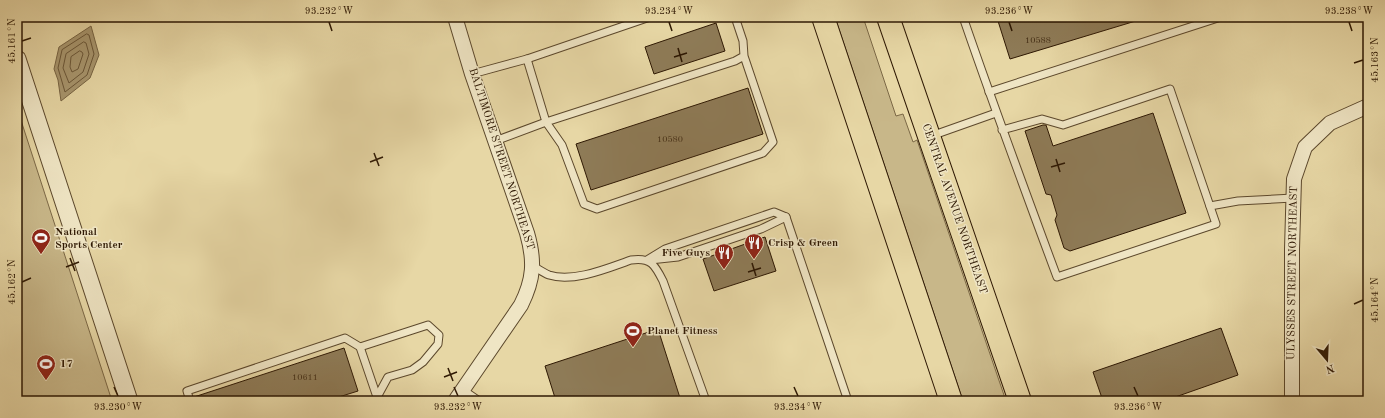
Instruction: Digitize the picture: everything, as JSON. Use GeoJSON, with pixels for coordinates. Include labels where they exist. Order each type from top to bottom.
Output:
{"type":"FeatureCollection","features":[{"type":"Feature","properties":{"kind":"highway"},"geometry":{"type":"LineString","coordinates":[[823,17],[951,401]]}},
{"type":"Feature","properties":{"kind":"highway","name":"CENTRAL AVENUE NORTHEAST"},"geometry":{"type":"LineString","coordinates":[[888,17],[1020,401]]}},
{"type":"Feature","properties":{"kind":"street","name":"BALTIMORE STREET NORTHEAST"},"geometry":{"type":"LineString","coordinates":[[455,17],[472,74],[527,233],[532,250],[533,266],[532,280],[521,305],[459,396]]}},
{"type":"Feature","properties":{"kind":"street"},"geometry":{"type":"LineString","coordinates":[[17,58],[129,401]]}},
{"type":"Feature","properties":{"kind":"street","name":"ULYSSES STREET NORTHEAST"},"geometry":{"type":"LineString","coordinates":[[1290,399],[1294,179],[1305,147],[1330,123],[1368,106]]}},
{"type":"Feature","properties":{"kind":"lane"},"geometry":{"type":"LineString","coordinates":[[472,74],[527,59],[650,17]]}},
{"type":"Feature","properties":{"kind":"lane"},"geometry":{"type":"LineString","coordinates":[[527,59],[546,122],[562,145],[584,204],[597,209],[763,153],[773,142],[744,56],[743,41],[735,17]]}},
{"type":"Feature","properties":{"kind":"lane"},"geometry":{"type":"LineString","coordinates":[[963,17],[1002,130],[1057,277],[1216,224],[1170,89],[1064,125],[1042,119],[1002,130]]}},
{"type":"Feature","properties":{"kind":"lane"},"geometry":{"type":"LineString","coordinates":[[989,92],[1221,17]]}},
{"type":"Feature","properties":{"kind":"lane"},"geometry":{"type":"LineString","coordinates":[[495,141],[546,122],[735,61],[744,56]]}},
{"type":"Feature","properties":{"kind":"lane"},"geometry":{"type":"LineString","coordinates":[[929,137],[996,113]]}},
{"type":"Feature","properties":{"kind":"lane"},"geometry":{"type":"LineString","coordinates":[[1210,206],[1238,201],[1293,198]]}},
{"type":"Feature","properties":{"kind":"lane"},"geometry":{"type":"LineString","coordinates":[[648,260],[665,249],[774,212],[786,218],[848,401]]}},
{"type":"Feature","properties":{"kind":"lane"},"geometry":{"type":"LineString","coordinates":[[533,266],[549,275],[573,277],[631,260],[678,257],[761,229],[786,218]]}},
{"type":"Feature","properties":{"kind":"lane"},"geometry":{"type":"LineString","coordinates":[[648,260],[656,268],[663,281],[706,401]]}},
{"type":"Feature","properties":{"kind":"lane"},"geometry":{"type":"LineString","coordinates":[[360,347],[428,325],[439,335],[438,344],[423,362],[412,370],[388,377],[376,399]]}},
{"type":"Feature","properties":{"kind":"lane"},"geometry":{"type":"LineString","coordinates":[[190,401],[187,390],[344,338],[360,347],[376,399]]}},
{"type":"Feature","properties":{"kind":"lane"},"geometry":{"type":"LineString","coordinates":[[459,396],[479,401]]}},
{"type":"Feature","properties":{"kind":"shaded area"},"geometry":{"type":"Polygon","coordinates":[[[835,17],[863,17],[896,116],[903,114],[913,142],[917,140],[1006,401],[963,401],[835,17]]]}},
{"type":"Feature","properties":{"kind":"shaded area","name":"National Sports Center"},"geometry":{"type":"Polygon","coordinates":[[[17,108],[112,401],[17,401],[17,108]]]}},
{"type":"Feature","properties":{"kind":"water"},"geometry":{"type":"Polygon","coordinates":[[[91,26],[99,55],[90,78],[61,101],[58,80],[54,69],[59,47],[91,26]]]}},
{"type":"Feature","properties":{"kind":"building"},"geometry":{"type":"Polygon","coordinates":[[[1010,17],[1139,17],[1139,20],[1010,59],[998,21],[1010,17]]]}},
{"type":"Feature","properties":{"kind":"building"},"geometry":{"type":"Polygon","coordinates":[[[716,23],[725,51],[654,74],[645,47],[716,23]]]}},
{"type":"Feature","properties":{"kind":"building"},"geometry":{"type":"Polygon","coordinates":[[[748,88],[763,134],[591,190],[576,144],[748,88]]]}},
{"type":"Feature","properties":{"kind":"building"},"geometry":{"type":"Polygon","coordinates":[[[1153,113],[1186,213],[1070,251],[1064,248],[1055,220],[1057,215],[1051,195],[1046,194],[1025,131],[1046,125],[1053,146],[1153,113]]]}},
{"type":"Feature","properties":{"kind":"building"},"geometry":{"type":"Polygon","coordinates":[[[765,237],[776,271],[714,291],[703,259],[765,237]]]}},
{"type":"Feature","properties":{"kind":"building"},"geometry":{"type":"Polygon","coordinates":[[[1221,328],[1238,375],[1164,401],[1103,401],[1093,372],[1221,328]]]}},
{"type":"Feature","properties":{"kind":"building","name":"Planet Fitness"},"geometry":{"type":"Polygon","coordinates":[[[658,329],[681,401],[556,401],[545,366],[658,329]]]}},
{"type":"Feature","properties":{"kind":"building"},"geometry":{"type":"Polygon","coordinates":[[[344,348],[358,391],[326,401],[195,401],[194,397],[344,348]]]}},
{"type":"Feature","properties":{"kind":"place","name":"National Sports Center"},"geometry":{"type":"Point","coordinates":[41,255]}},
{"type":"Feature","properties":{"kind":"place","name":"Crisp & Green"},"geometry":{"type":"Point","coordinates":[754,260]}},
{"type":"Feature","properties":{"kind":"place","name":"Five Guys"},"geometry":{"type":"Point","coordinates":[724,270]}},
{"type":"Feature","properties":{"kind":"place","name":"Planet Fitness"},"geometry":{"type":"Point","coordinates":[633,348]}},
{"type":"Feature","properties":{"kind":"place","name":"17"},"geometry":{"type":"Point","coordinates":[46,381]}}]}
